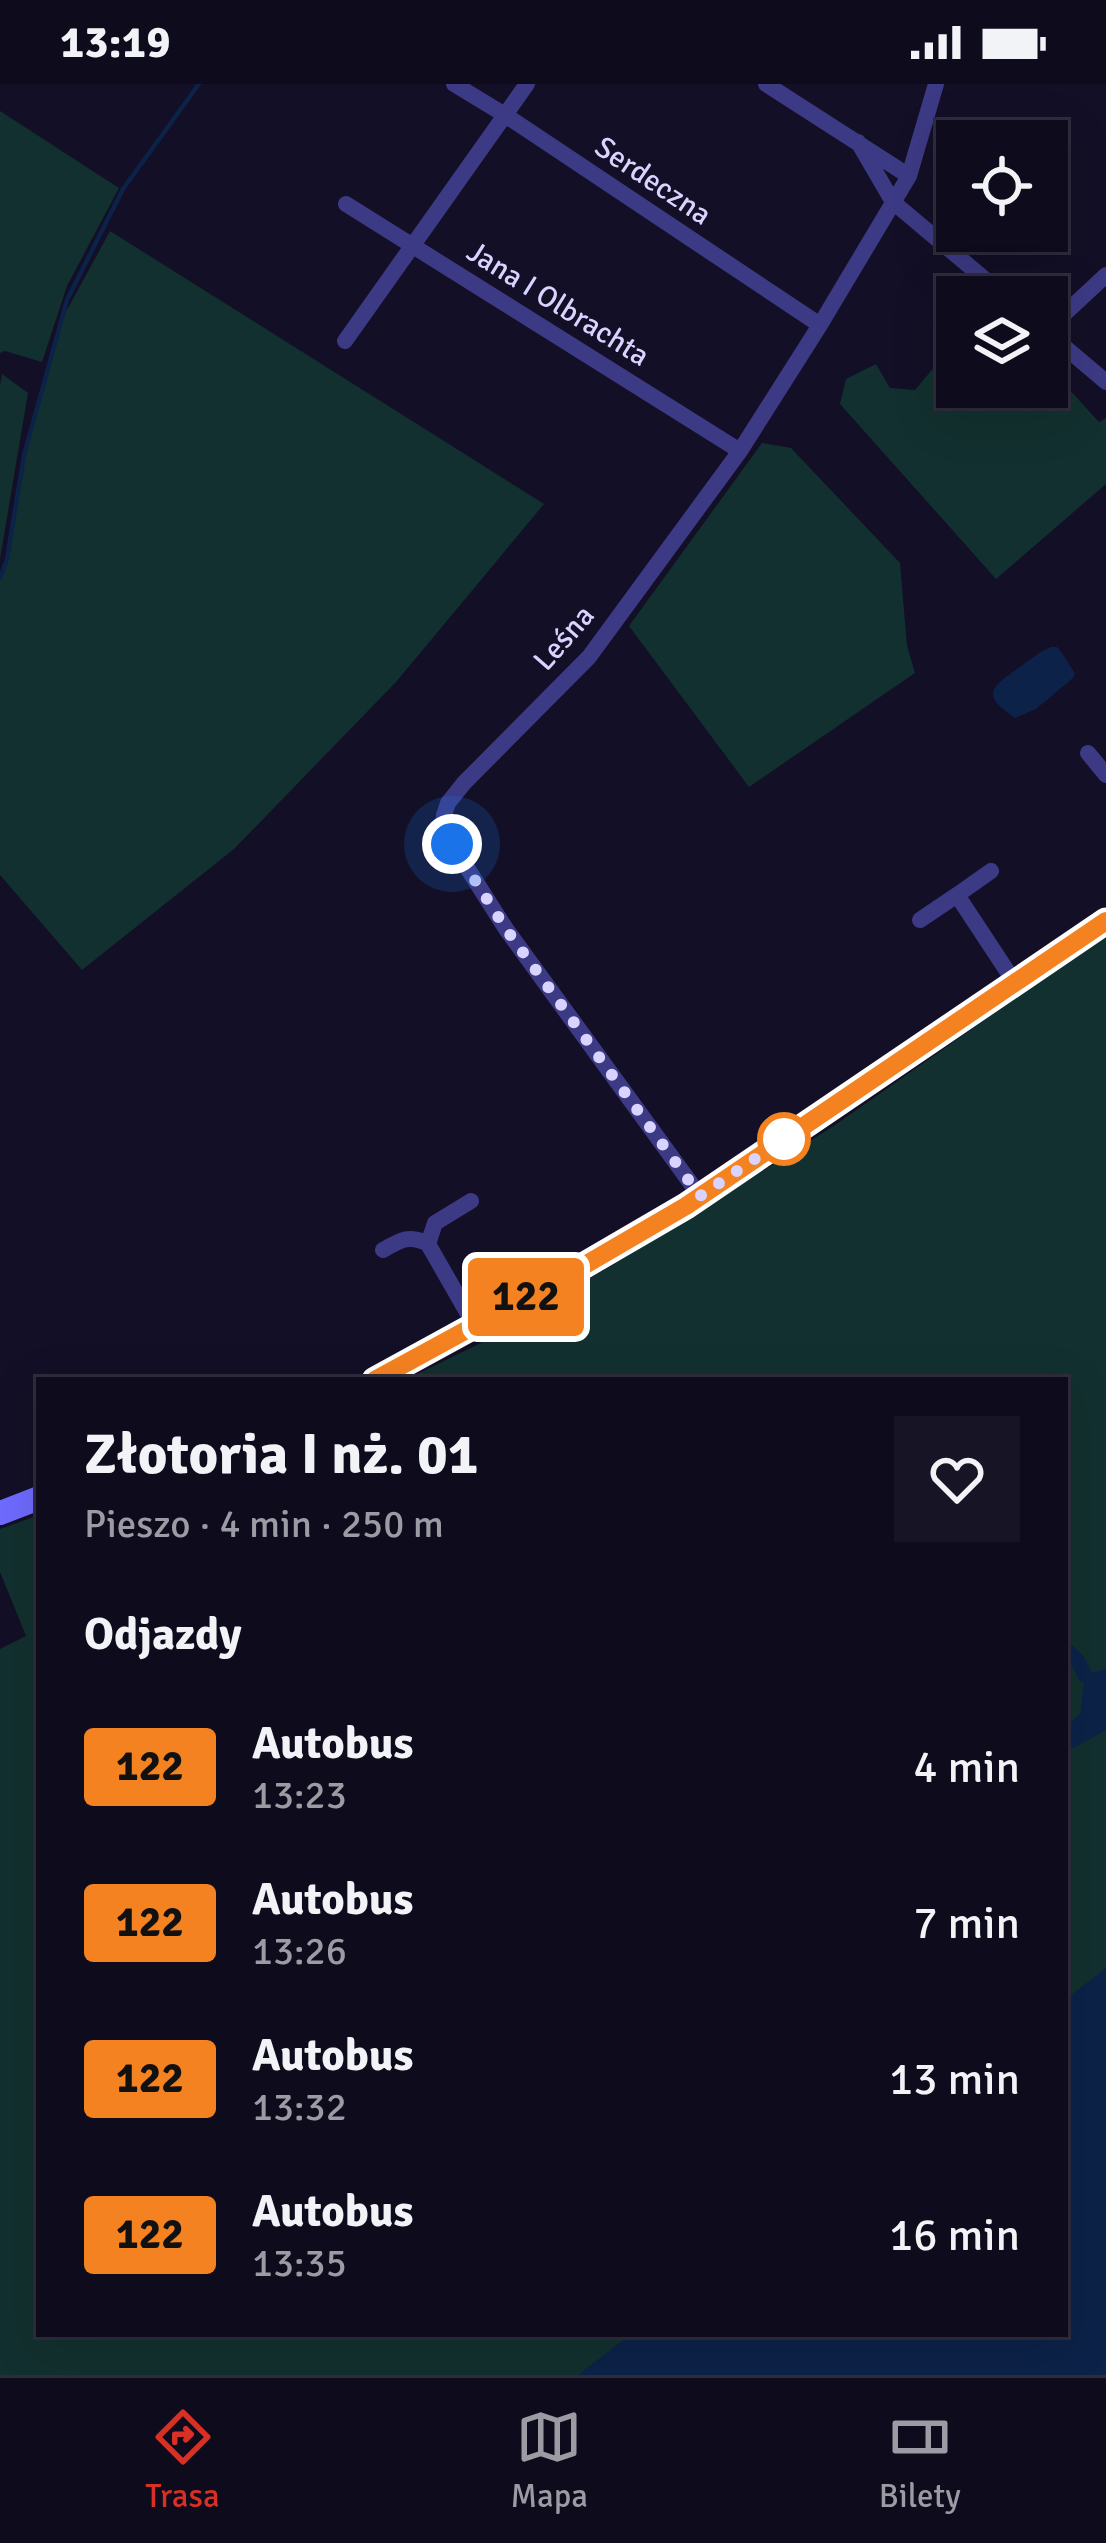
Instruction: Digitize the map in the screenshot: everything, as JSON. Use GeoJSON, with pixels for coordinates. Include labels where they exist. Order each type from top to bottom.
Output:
{"type":"FeatureCollection","features":[{"type":"Feature","properties":{"kind":"main road"},"geometry":{"type":"LineString","coordinates":[[380,1377],[700,1196],[1106,921]]}},
{"type":"Feature","properties":{"kind":"main road"},"geometry":{"type":"LineString","coordinates":[[0,1513],[36,1499]]}},
{"type":"Feature","properties":{"kind":"street","name":"Serdeczna"},"geometry":{"type":"LineString","coordinates":[[454,84],[820,325]]}},
{"type":"Feature","properties":{"kind":"street"},"geometry":{"type":"LineString","coordinates":[[345,341],[527,84]]}},
{"type":"Feature","properties":{"kind":"street"},"geometry":{"type":"LineString","coordinates":[[766,84],[908,176]]}},
{"type":"Feature","properties":{"kind":"street","name":"Leśna"},"geometry":{"type":"LineString","coordinates":[[700,1196],[506,929],[452,844],[444,829],[444,815],[464,783],[589,657],[740,451],[908,176],[936,84]]}},
{"type":"Feature","properties":{"kind":"street"},"geometry":{"type":"LineString","coordinates":[[858,142],[893,202],[981,276]]}},
{"type":"Feature","properties":{"kind":"street","name":"Jana I Olbrachta"},"geometry":{"type":"LineString","coordinates":[[346,204],[740,451]]}},
{"type":"Feature","properties":{"kind":"street"},"geometry":{"type":"LineString","coordinates":[[1068,311],[1106,275]]}},
{"type":"Feature","properties":{"kind":"street"},"geometry":{"type":"LineString","coordinates":[[1068,349],[1106,382]]}},
{"type":"Feature","properties":{"kind":"street"},"geometry":{"type":"LineString","coordinates":[[1088,753],[1106,775]]}},
{"type":"Feature","properties":{"kind":"street"},"geometry":{"type":"LineString","coordinates":[[920,920],[991,871]]}},
{"type":"Feature","properties":{"kind":"street"},"geometry":{"type":"LineString","coordinates":[[957,895],[1015,983]]}},
{"type":"Feature","properties":{"kind":"street"},"geometry":{"type":"LineString","coordinates":[[428,1244],[435,1223],[470,1201]]}},
{"type":"Feature","properties":{"kind":"street"},"geometry":{"type":"LineString","coordinates":[[382,1250],[405,1238],[428,1244],[476,1326]]}},
{"type":"Feature","properties":{"kind":"green space"},"geometry":{"type":"Polygon","coordinates":[[[0,111],[119,188],[67,286],[42,362],[0,353],[0,111]]]}},
{"type":"Feature","properties":{"kind":"green space"},"geometry":{"type":"Polygon","coordinates":[[[110,231],[544,504],[396,682],[234,849],[82,970],[0,875],[0,578],[24,455],[62,319],[110,231]]]}},
{"type":"Feature","properties":{"kind":"green space"},"geometry":{"type":"Polygon","coordinates":[[[876,364],[890,388],[915,390],[936,365],[936,408],[1068,408],[1068,388],[1099,422],[1106,418],[1106,484],[996,579],[840,404],[846,379],[876,364]]]}},
{"type":"Feature","properties":{"kind":"green space"},"geometry":{"type":"Polygon","coordinates":[[[2,374],[28,393],[0,559],[0,386],[2,374]]]}},
{"type":"Feature","properties":{"kind":"green space"},"geometry":{"type":"Polygon","coordinates":[[[762,443],[791,448],[900,563],[907,646],[915,673],[749,787],[629,626],[762,443]]]}},
{"type":"Feature","properties":{"kind":"green space"},"geometry":{"type":"Polygon","coordinates":[[[1106,935],[1106,2375],[0,2375],[0,1649],[26,1636],[0,1572],[0,1529],[36,1516],[36,2337],[1068,2337],[1068,1377],[411,1377],[493,1337],[835,1125],[1106,935]]]}},
{"type":"Feature","properties":{"kind":"water"},"geometry":{"type":"Polygon","coordinates":[[[1051,647],[1062,653],[1075,673],[1073,678],[1036,709],[1015,718],[997,703],[995,687],[1051,647]]]}},
{"type":"Feature","properties":{"kind":"water"},"geometry":{"type":"Polygon","coordinates":[[[1106,1669],[1106,1730],[1074,1748],[1068,1746],[1068,1724],[1080,1714],[1085,1675],[1106,1669]]]}},
{"type":"Feature","properties":{"kind":"water"},"geometry":{"type":"Polygon","coordinates":[[[1106,1968],[1106,2375],[578,2375],[627,2337],[1068,2337],[1068,1998],[1106,1968]]]}},
{"type":"Feature","properties":{"kind":"waterway"},"geometry":{"type":"LineString","coordinates":[[0,578],[24,455],[67,300],[123,189],[199,84]]}},
{"type":"Feature","properties":{"kind":"waterway"},"geometry":{"type":"LineString","coordinates":[[1068,1652],[1085,1675]]}},
{"type":"Feature","properties":{"kind":"bus line","name":"122"},"geometry":{"type":"LineString","coordinates":[[380,1377],[686,1206],[1106,921]]}},
{"type":"Feature","properties":{"kind":"route"},"geometry":{"type":"LineString","coordinates":[[452,844],[506,929],[700,1196],[784,1139]]}}]}
